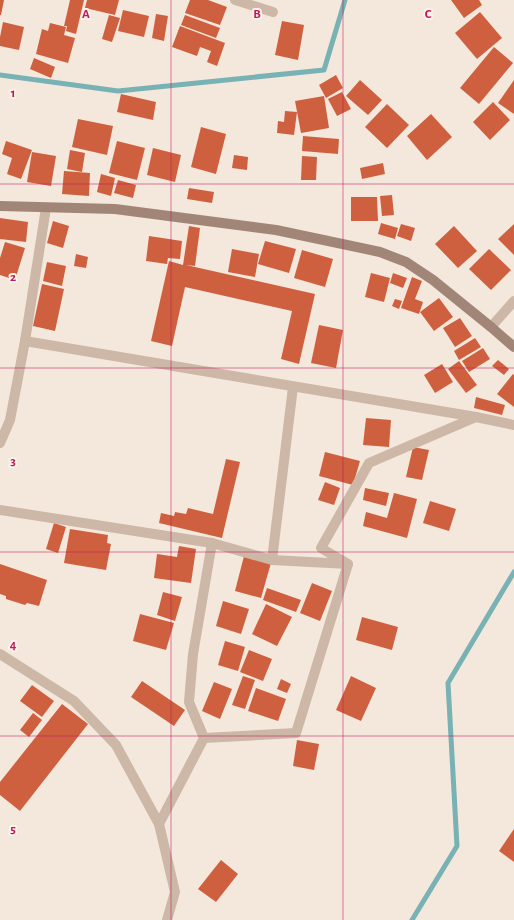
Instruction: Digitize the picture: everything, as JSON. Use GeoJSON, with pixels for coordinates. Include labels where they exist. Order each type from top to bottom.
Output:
{"type":"FeatureCollection","features":[{"type":"Feature","properties":{"kind":"street"},"geometry":{"type":"LineString","coordinates":[[235,0],[273,12]]}},
{"type":"Feature","properties":{"kind":"street"},"geometry":{"type":"LineString","coordinates":[[0,206],[114,209],[276,230],[380,252],[406,262],[433,280],[491,326],[514,347]]}},
{"type":"Feature","properties":{"kind":"street"},"geometry":{"type":"LineString","coordinates":[[0,443],[10,420],[25,341],[46,208]]}},
{"type":"Feature","properties":{"kind":"street"},"geometry":{"type":"LineString","coordinates":[[491,326],[514,301]]}},
{"type":"Feature","properties":{"kind":"street"},"geometry":{"type":"LineString","coordinates":[[25,341],[476,417],[514,425]]}},
{"type":"Feature","properties":{"kind":"street"},"geometry":{"type":"LineString","coordinates":[[272,560],[293,387]]}},
{"type":"Feature","properties":{"kind":"street"},"geometry":{"type":"LineString","coordinates":[[348,564],[321,548],[369,463],[476,417]]}},
{"type":"Feature","properties":{"kind":"street"},"geometry":{"type":"LineString","coordinates":[[0,510],[212,543],[272,560],[348,564]]}},
{"type":"Feature","properties":{"kind":"street"},"geometry":{"type":"LineString","coordinates":[[204,738],[189,702],[193,654],[212,543]]}},
{"type":"Feature","properties":{"kind":"street"},"geometry":{"type":"LineString","coordinates":[[204,738],[296,733],[348,564]]}},
{"type":"Feature","properties":{"kind":"street"},"geometry":{"type":"LineString","coordinates":[[0,654],[74,701],[116,745],[159,824],[175,892],[167,920]]}},
{"type":"Feature","properties":{"kind":"street"},"geometry":{"type":"LineString","coordinates":[[159,824],[204,738]]}},
{"type":"Feature","properties":{"kind":"building"},"geometry":{"type":"Polygon","coordinates":[[[0,0],[4,0],[1,15],[0,15],[0,0]]]}},
{"type":"Feature","properties":{"kind":"building"},"geometry":{"type":"Polygon","coordinates":[[[70,0],[84,0],[76,34],[66,31],[67,26],[64,26],[70,0]]]}},
{"type":"Feature","properties":{"kind":"building"},"geometry":{"type":"Polygon","coordinates":[[[87,0],[119,0],[115,15],[85,8],[87,0]]]}},
{"type":"Feature","properties":{"kind":"building"},"geometry":{"type":"Polygon","coordinates":[[[190,0],[208,0],[227,7],[220,25],[185,13],[190,0]]]}},
{"type":"Feature","properties":{"kind":"building"},"geometry":{"type":"Polygon","coordinates":[[[451,0],[479,0],[482,5],[464,18],[451,0]]]}},
{"type":"Feature","properties":{"kind":"building"},"geometry":{"type":"Polygon","coordinates":[[[123,10],[149,16],[144,37],[118,31],[123,10]]]}},
{"type":"Feature","properties":{"kind":"building"},"geometry":{"type":"Polygon","coordinates":[[[480,12],[502,38],[477,59],[455,33],[480,12]]]}},
{"type":"Feature","properties":{"kind":"building"},"geometry":{"type":"Polygon","coordinates":[[[156,14],[168,16],[164,41],[152,38],[156,14]]]}},
{"type":"Feature","properties":{"kind":"building"},"geometry":{"type":"Polygon","coordinates":[[[109,15],[120,18],[112,42],[102,39],[109,15]]]}},
{"type":"Feature","properties":{"kind":"building"},"geometry":{"type":"Polygon","coordinates":[[[185,15],[220,28],[216,38],[181,25],[185,15]]]}},
{"type":"Feature","properties":{"kind":"building"},"geometry":{"type":"Polygon","coordinates":[[[282,21],[304,25],[298,60],[275,55],[282,21]]]}},
{"type":"Feature","properties":{"kind":"building"},"geometry":{"type":"Polygon","coordinates":[[[3,22],[24,27],[19,50],[0,46],[3,22]]]}},
{"type":"Feature","properties":{"kind":"building"},"geometry":{"type":"Polygon","coordinates":[[[50,23],[66,27],[64,35],[75,38],[68,63],[36,54],[42,29],[48,31],[50,23]]]}},
{"type":"Feature","properties":{"kind":"building"},"geometry":{"type":"Polygon","coordinates":[[[180,26],[225,43],[217,66],[207,62],[211,51],[200,47],[197,56],[172,47],[180,26]]]}},
{"type":"Feature","properties":{"kind":"building"},"geometry":{"type":"Polygon","coordinates":[[[494,47],[513,63],[479,104],[460,88],[494,47]]]}},
{"type":"Feature","properties":{"kind":"building"},"geometry":{"type":"Polygon","coordinates":[[[34,58],[55,67],[51,78],[30,69],[34,58]]]}},
{"type":"Feature","properties":{"kind":"building"},"geometry":{"type":"Polygon","coordinates":[[[336,75],[343,88],[326,98],[319,85],[336,75]]]}},
{"type":"Feature","properties":{"kind":"building"},"geometry":{"type":"Polygon","coordinates":[[[360,80],[382,100],[368,115],[346,96],[360,80]]]}},
{"type":"Feature","properties":{"kind":"building"},"geometry":{"type":"Polygon","coordinates":[[[514,80],[514,114],[498,103],[514,80]]]}},
{"type":"Feature","properties":{"kind":"building"},"geometry":{"type":"Polygon","coordinates":[[[342,92],[351,109],[337,116],[328,99],[342,92]]]}},
{"type":"Feature","properties":{"kind":"building"},"geometry":{"type":"Polygon","coordinates":[[[121,94],[156,102],[153,120],[117,112],[121,94]]]}},
{"type":"Feature","properties":{"kind":"building"},"geometry":{"type":"Polygon","coordinates":[[[324,96],[329,128],[301,133],[295,101],[324,96]]]}},
{"type":"Feature","properties":{"kind":"building"},"geometry":{"type":"Polygon","coordinates":[[[493,102],[510,120],[490,140],[473,122],[493,102]]]}},
{"type":"Feature","properties":{"kind":"building"},"geometry":{"type":"Polygon","coordinates":[[[387,104],[409,125],[387,148],[365,127],[387,104]]]}},
{"type":"Feature","properties":{"kind":"building"},"geometry":{"type":"Polygon","coordinates":[[[285,111],[297,112],[294,135],[277,133],[278,121],[284,122],[285,111]]]}},
{"type":"Feature","properties":{"kind":"building"},"geometry":{"type":"Polygon","coordinates":[[[431,114],[452,137],[427,160],[407,136],[431,114]]]}},
{"type":"Feature","properties":{"kind":"building"},"geometry":{"type":"Polygon","coordinates":[[[78,119],[113,126],[107,155],[72,147],[78,119]]]}},
{"type":"Feature","properties":{"kind":"building"},"geometry":{"type":"Polygon","coordinates":[[[201,127],[226,134],[216,174],[191,167],[201,127]]]}},
{"type":"Feature","properties":{"kind":"building"},"geometry":{"type":"Polygon","coordinates":[[[303,136],[339,139],[338,154],[302,151],[303,136]]]}},
{"type":"Feature","properties":{"kind":"building"},"geometry":{"type":"Polygon","coordinates":[[[6,141],[32,150],[21,179],[7,174],[12,158],[2,154],[6,141]]]}},
{"type":"Feature","properties":{"kind":"building"},"geometry":{"type":"Polygon","coordinates":[[[117,141],[145,148],[137,180],[109,173],[117,141]]]}},
{"type":"Feature","properties":{"kind":"building"},"geometry":{"type":"Polygon","coordinates":[[[153,148],[181,155],[175,182],[147,175],[153,148]]]}},
{"type":"Feature","properties":{"kind":"building"},"geometry":{"type":"Polygon","coordinates":[[[70,150],[85,153],[82,172],[67,169],[70,150]]]}},
{"type":"Feature","properties":{"kind":"building"},"geometry":{"type":"Polygon","coordinates":[[[32,152],[56,156],[51,186],[27,182],[32,152]]]}},
{"type":"Feature","properties":{"kind":"building"},"geometry":{"type":"Polygon","coordinates":[[[234,155],[248,157],[247,170],[232,168],[234,155]]]}},
{"type":"Feature","properties":{"kind":"building"},"geometry":{"type":"Polygon","coordinates":[[[302,156],[317,157],[316,180],[301,180],[302,156]]]}},
{"type":"Feature","properties":{"kind":"building"},"geometry":{"type":"Polygon","coordinates":[[[383,163],[385,174],[362,179],[360,168],[383,163]]]}},
{"type":"Feature","properties":{"kind":"building"},"geometry":{"type":"Polygon","coordinates":[[[64,171],[90,173],[89,196],[62,194],[64,171]]]}},
{"type":"Feature","properties":{"kind":"building"},"geometry":{"type":"Polygon","coordinates":[[[101,174],[115,178],[111,196],[97,192],[101,174]]]}},
{"type":"Feature","properties":{"kind":"building"},"geometry":{"type":"Polygon","coordinates":[[[118,180],[136,185],[133,198],[114,193],[118,180]]]}},
{"type":"Feature","properties":{"kind":"building"},"geometry":{"type":"Polygon","coordinates":[[[189,188],[214,192],[212,203],[187,199],[189,188]]]}},
{"type":"Feature","properties":{"kind":"building"},"geometry":{"type":"Polygon","coordinates":[[[392,195],[394,215],[382,216],[380,196],[392,195]]]}},
{"type":"Feature","properties":{"kind":"building"},"geometry":{"type":"Polygon","coordinates":[[[351,197],[377,197],[378,221],[351,221],[351,197]]]}},
{"type":"Feature","properties":{"kind":"building"},"geometry":{"type":"Polygon","coordinates":[[[0,218],[28,222],[26,242],[0,239],[0,218]]]}},
{"type":"Feature","properties":{"kind":"building"},"geometry":{"type":"Polygon","coordinates":[[[53,221],[69,226],[63,248],[47,243],[53,221]]]}},
{"type":"Feature","properties":{"kind":"building"},"geometry":{"type":"Polygon","coordinates":[[[381,223],[398,228],[395,239],[378,234],[381,223]]]}},
{"type":"Feature","properties":{"kind":"building"},"geometry":{"type":"Polygon","coordinates":[[[401,224],[415,228],[411,241],[397,236],[401,224]]]}},
{"type":"Feature","properties":{"kind":"building"},"geometry":{"type":"Polygon","coordinates":[[[514,224],[514,255],[498,239],[514,224]]]}},
{"type":"Feature","properties":{"kind":"building"},"geometry":{"type":"Polygon","coordinates":[[[189,226],[200,228],[195,266],[186,265],[315,294],[299,364],[281,359],[292,311],[185,287],[172,346],[151,341],[169,261],[183,265],[189,226]]]}},
{"type":"Feature","properties":{"kind":"building"},"geometry":{"type":"Polygon","coordinates":[[[454,226],[477,251],[458,268],[435,244],[454,226]]]}},
{"type":"Feature","properties":{"kind":"building"},"geometry":{"type":"Polygon","coordinates":[[[149,236],[182,241],[180,259],[168,258],[167,264],[146,261],[149,236]]]}},
{"type":"Feature","properties":{"kind":"building"},"geometry":{"type":"Polygon","coordinates":[[[265,241],[296,249],[289,273],[258,264],[265,241]]]}},
{"type":"Feature","properties":{"kind":"building"},"geometry":{"type":"Polygon","coordinates":[[[5,242],[25,248],[15,280],[0,275],[0,258],[5,242]]]}},
{"type":"Feature","properties":{"kind":"building"},"geometry":{"type":"Polygon","coordinates":[[[232,249],[259,254],[255,277],[228,272],[232,249]]]}},
{"type":"Feature","properties":{"kind":"building"},"geometry":{"type":"Polygon","coordinates":[[[489,249],[511,270],[491,290],[469,269],[489,249]]]}},
{"type":"Feature","properties":{"kind":"building"},"geometry":{"type":"Polygon","coordinates":[[[302,250],[333,259],[325,287],[294,278],[302,250]]]}},
{"type":"Feature","properties":{"kind":"building"},"geometry":{"type":"Polygon","coordinates":[[[76,254],[88,257],[86,268],[74,266],[76,254]]]}},
{"type":"Feature","properties":{"kind":"building"},"geometry":{"type":"Polygon","coordinates":[[[47,262],[66,266],[62,286],[43,281],[47,262]]]}},
{"type":"Feature","properties":{"kind":"building"},"geometry":{"type":"Polygon","coordinates":[[[371,273],[390,278],[384,302],[365,297],[371,273]]]}},
{"type":"Feature","properties":{"kind":"building"},"geometry":{"type":"Polygon","coordinates":[[[393,273],[407,278],[403,288],[390,283],[393,273]]]}},
{"type":"Feature","properties":{"kind":"building"},"geometry":{"type":"Polygon","coordinates":[[[412,277],[422,281],[415,299],[423,302],[419,314],[401,308],[412,277]]]}},
{"type":"Feature","properties":{"kind":"building"},"geometry":{"type":"Polygon","coordinates":[[[42,284],[64,289],[55,331],[33,326],[42,284]]]}},
{"type":"Feature","properties":{"kind":"building"},"geometry":{"type":"Polygon","coordinates":[[[439,298],[453,317],[434,331],[420,312],[439,298]]]}},
{"type":"Feature","properties":{"kind":"building"},"geometry":{"type":"Polygon","coordinates":[[[395,299],[402,301],[399,309],[392,306],[395,299]]]}},
{"type":"Feature","properties":{"kind":"building"},"geometry":{"type":"Polygon","coordinates":[[[460,318],[472,336],[455,347],[443,328],[460,318]]]}},
{"type":"Feature","properties":{"kind":"building"},"geometry":{"type":"Polygon","coordinates":[[[319,325],[343,330],[336,368],[311,363],[319,325]]]}},
{"type":"Feature","properties":{"kind":"building"},"geometry":{"type":"Polygon","coordinates":[[[475,338],[481,347],[459,360],[454,351],[475,338]]]}},
{"type":"Feature","properties":{"kind":"building"},"geometry":{"type":"Polygon","coordinates":[[[483,348],[490,359],[469,372],[462,361],[483,348]]]}},
{"type":"Feature","properties":{"kind":"building"},"geometry":{"type":"Polygon","coordinates":[[[498,360],[509,369],[504,375],[492,366],[498,360]]]}},
{"type":"Feature","properties":{"kind":"building"},"geometry":{"type":"Polygon","coordinates":[[[459,361],[477,385],[466,393],[448,369],[459,361]]]}},
{"type":"Feature","properties":{"kind":"building"},"geometry":{"type":"Polygon","coordinates":[[[442,364],[453,382],[435,393],[424,375],[442,364]]]}},
{"type":"Feature","properties":{"kind":"building"},"geometry":{"type":"Polygon","coordinates":[[[513,374],[514,375],[514,407],[497,394],[513,374]]]}},
{"type":"Feature","properties":{"kind":"building"},"geometry":{"type":"Polygon","coordinates":[[[476,397],[505,405],[502,415],[474,408],[476,397]]]}},
{"type":"Feature","properties":{"kind":"building"},"geometry":{"type":"Polygon","coordinates":[[[366,418],[391,420],[389,447],[363,445],[366,418]]]}},
{"type":"Feature","properties":{"kind":"building"},"geometry":{"type":"Polygon","coordinates":[[[413,447],[429,450],[422,480],[406,477],[413,447]]]}},
{"type":"Feature","properties":{"kind":"building"},"geometry":{"type":"Polygon","coordinates":[[[325,452],[360,461],[353,485],[319,476],[325,452]]]}},
{"type":"Feature","properties":{"kind":"building"},"geometry":{"type":"Polygon","coordinates":[[[226,459],[240,462],[222,538],[159,523],[161,513],[174,516],[175,512],[186,514],[188,508],[213,514],[226,459]]]}},
{"type":"Feature","properties":{"kind":"building"},"geometry":{"type":"Polygon","coordinates":[[[325,482],[340,488],[334,505],[318,500],[325,482]]]}},
{"type":"Feature","properties":{"kind":"building"},"geometry":{"type":"Polygon","coordinates":[[[365,488],[389,493],[386,506],[363,500],[365,488]]]}},
{"type":"Feature","properties":{"kind":"building"},"geometry":{"type":"Polygon","coordinates":[[[394,493],[417,499],[407,538],[363,526],[366,512],[387,518],[394,493]]]}},
{"type":"Feature","properties":{"kind":"building"},"geometry":{"type":"Polygon","coordinates":[[[430,501],[456,509],[449,531],[423,523],[430,501]]]}},
{"type":"Feature","properties":{"kind":"building"},"geometry":{"type":"Polygon","coordinates":[[[54,523],[66,527],[58,553],[46,549],[54,523]]]}},
{"type":"Feature","properties":{"kind":"building"},"geometry":{"type":"Polygon","coordinates":[[[70,529],[108,535],[107,543],[111,544],[106,570],[64,563],[70,529]]]}},
{"type":"Feature","properties":{"kind":"building"},"geometry":{"type":"Polygon","coordinates":[[[179,546],[196,549],[191,583],[154,578],[157,554],[177,557],[179,546]]]}},
{"type":"Feature","properties":{"kind":"building"},"geometry":{"type":"Polygon","coordinates":[[[244,556],[271,563],[261,598],[235,591],[244,556]]]}},
{"type":"Feature","properties":{"kind":"building"},"geometry":{"type":"Polygon","coordinates":[[[0,564],[47,580],[39,606],[27,603],[25,605],[6,599],[6,596],[0,594],[0,564]]]}},
{"type":"Feature","properties":{"kind":"building"},"geometry":{"type":"Polygon","coordinates":[[[312,583],[332,591],[320,621],[300,613],[312,583]]]}},
{"type":"Feature","properties":{"kind":"building"},"geometry":{"type":"Polygon","coordinates":[[[267,588],[301,600],[296,612],[263,600],[267,588]]]}},
{"type":"Feature","properties":{"kind":"building"},"geometry":{"type":"Polygon","coordinates":[[[163,592],[182,597],[175,621],[157,615],[163,592]]]}},
{"type":"Feature","properties":{"kind":"building"},"geometry":{"type":"Polygon","coordinates":[[[223,601],[249,609],[241,634],[216,626],[223,601]]]}},
{"type":"Feature","properties":{"kind":"building"},"geometry":{"type":"Polygon","coordinates":[[[266,604],[292,617],[277,646],[252,634],[266,604]]]}},
{"type":"Feature","properties":{"kind":"building"},"geometry":{"type":"Polygon","coordinates":[[[140,614],[174,623],[166,650],[133,641],[140,614]]]}},
{"type":"Feature","properties":{"kind":"building"},"geometry":{"type":"Polygon","coordinates":[[[362,617],[398,627],[392,650],[356,640],[362,617]]]}},
{"type":"Feature","properties":{"kind":"building"},"geometry":{"type":"Polygon","coordinates":[[[225,641],[245,647],[238,671],[218,665],[225,641]]]}},
{"type":"Feature","properties":{"kind":"building"},"geometry":{"type":"Polygon","coordinates":[[[249,650],[272,659],[263,681],[240,672],[249,650]]]}},
{"type":"Feature","properties":{"kind":"building"},"geometry":{"type":"Polygon","coordinates":[[[243,676],[255,680],[245,709],[232,705],[243,676]]]}},
{"type":"Feature","properties":{"kind":"building"},"geometry":{"type":"Polygon","coordinates":[[[351,676],[376,688],[361,721],[336,710],[351,676]]]}},
{"type":"Feature","properties":{"kind":"building"},"geometry":{"type":"Polygon","coordinates":[[[281,679],[291,684],[287,693],[277,689],[281,679]]]}},
{"type":"Feature","properties":{"kind":"building"},"geometry":{"type":"Polygon","coordinates":[[[142,681],[185,710],[174,726],[131,697],[142,681]]]}},
{"type":"Feature","properties":{"kind":"building"},"geometry":{"type":"Polygon","coordinates":[[[214,682],[232,689],[220,719],[202,711],[214,682]]]}},
{"type":"Feature","properties":{"kind":"building"},"geometry":{"type":"Polygon","coordinates":[[[32,685],[54,701],[42,717],[20,701],[32,685]]]}},
{"type":"Feature","properties":{"kind":"building"},"geometry":{"type":"Polygon","coordinates":[[[256,688],[286,699],[278,721],[248,711],[256,688]]]}},
{"type":"Feature","properties":{"kind":"building"},"geometry":{"type":"Polygon","coordinates":[[[62,704],[88,724],[20,811],[0,795],[0,782],[62,704]]]}},
{"type":"Feature","properties":{"kind":"building"},"geometry":{"type":"Polygon","coordinates":[[[33,713],[42,720],[29,737],[20,730],[33,713]]]}},
{"type":"Feature","properties":{"kind":"building"},"geometry":{"type":"Polygon","coordinates":[[[297,740],[319,744],[314,770],[293,766],[297,740]]]}},
{"type":"Feature","properties":{"kind":"building"},"geometry":{"type":"Polygon","coordinates":[[[514,829],[514,862],[499,851],[514,829]]]}},
{"type":"Feature","properties":{"kind":"building"},"geometry":{"type":"Polygon","coordinates":[[[221,860],[238,874],[216,902],[198,889],[221,860]]]}},
{"type":"Feature","properties":{"kind":"waterway"},"geometry":{"type":"LineString","coordinates":[[0,75],[118,91],[324,70],[345,0]]}},
{"type":"Feature","properties":{"kind":"waterway"},"geometry":{"type":"LineString","coordinates":[[412,920],[457,846],[448,683],[514,572]]}}]}
